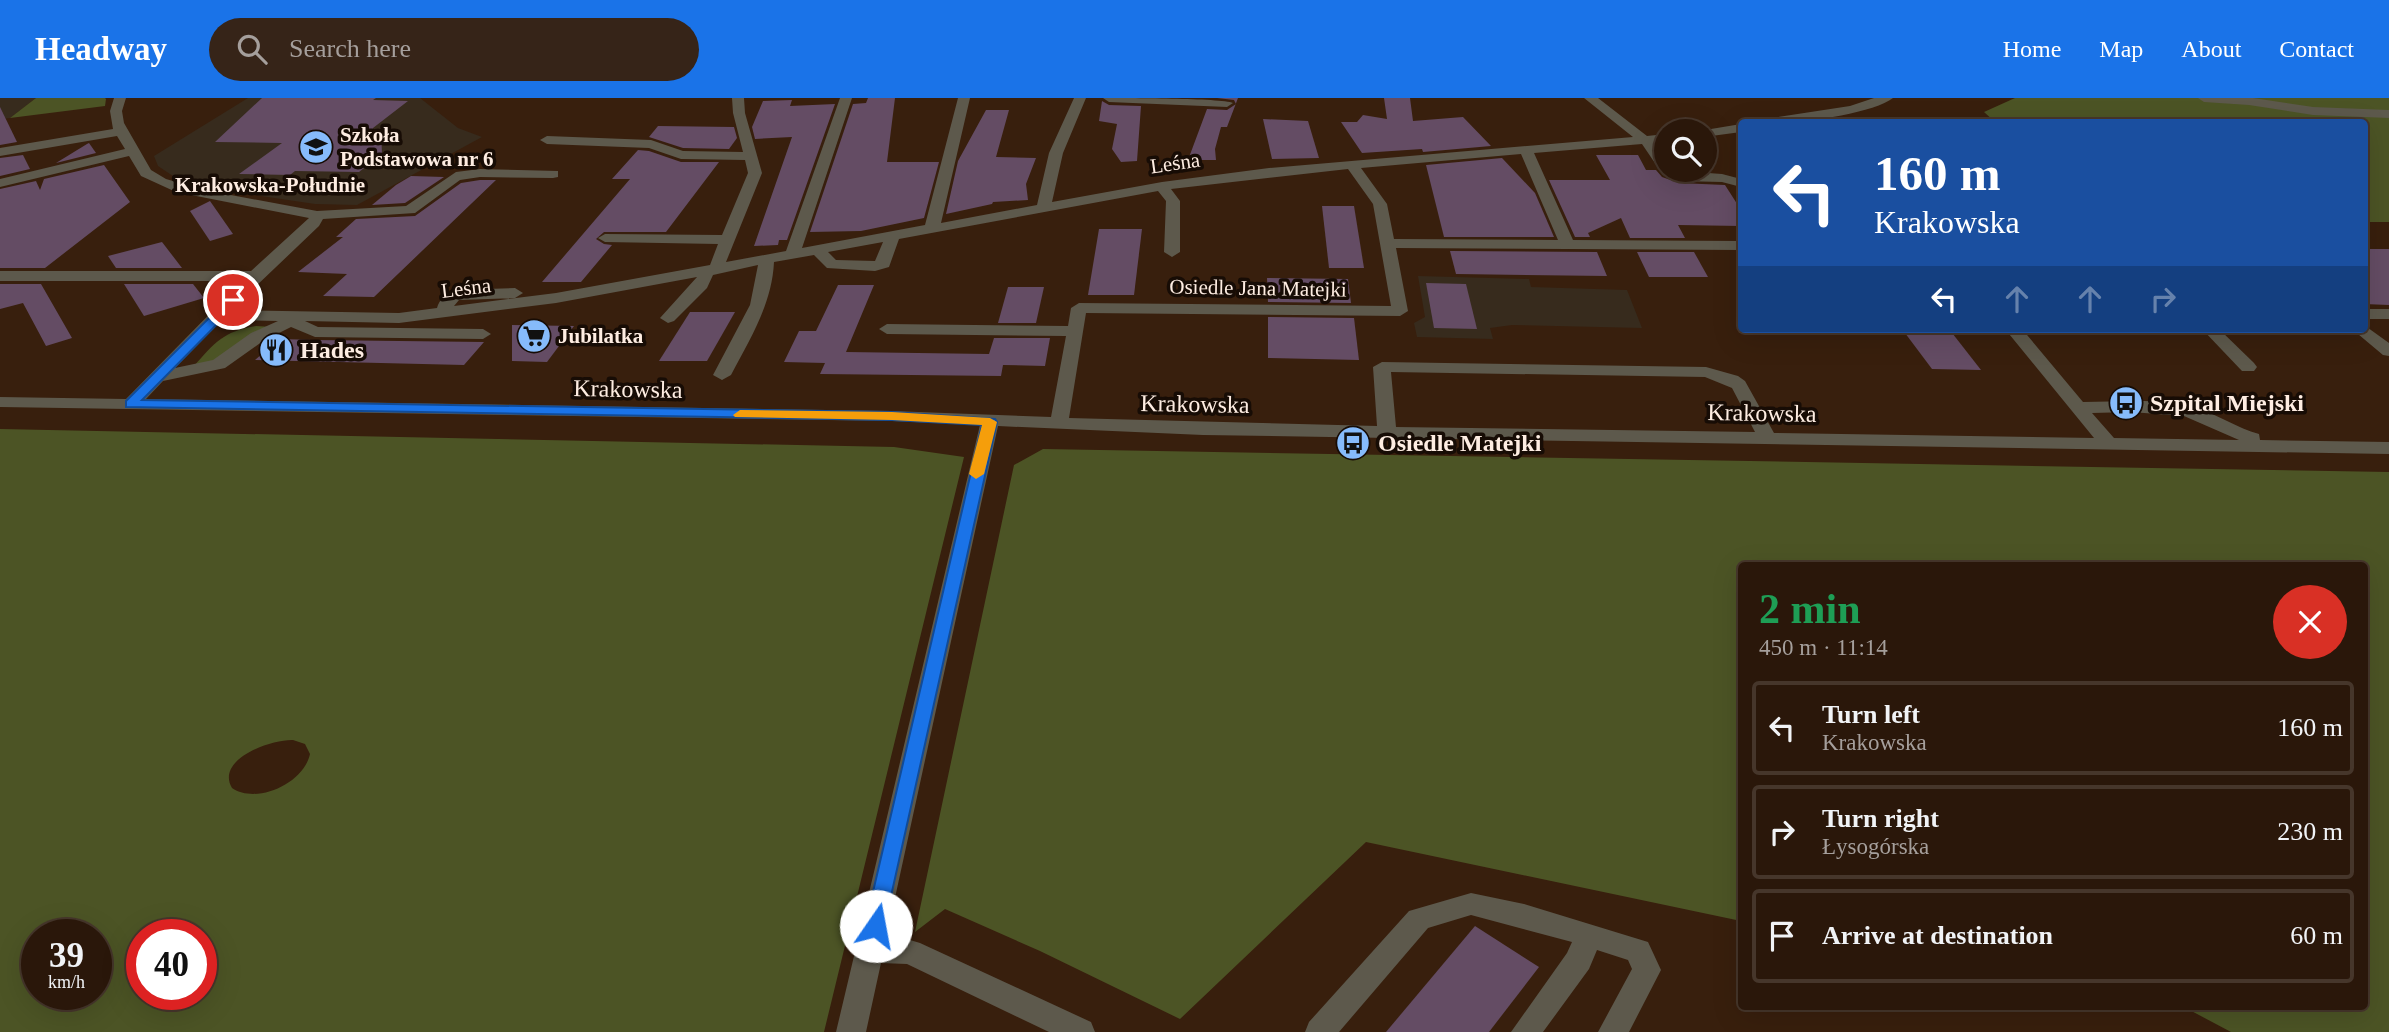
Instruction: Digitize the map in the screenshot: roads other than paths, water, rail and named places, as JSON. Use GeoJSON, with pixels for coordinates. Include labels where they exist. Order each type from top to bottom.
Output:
{"type":"FeatureCollection","features":[{"type":"Feature","properties":{"kind":"street"},"geometry":{"type":"LineString","coordinates":[[120,98],[115,109],[119,132],[134,151],[135,162],[146,173],[161,181],[208,195],[317,215],[410,210],[456,176],[480,173],[552,174]]}},
{"type":"Feature","properties":{"kind":"street"},"geometry":{"type":"LineString","coordinates":[[668,318],[711,271],[755,173],[738,98]]}},
{"type":"Feature","properties":{"kind":"street"},"geometry":{"type":"LineString","coordinates":[[792,255],[846,98]]}},
{"type":"Feature","properties":{"kind":"street"},"geometry":{"type":"LineString","coordinates":[[932,228],[964,98]]}},
{"type":"Feature","properties":{"kind":"street"},"geometry":{"type":"LineString","coordinates":[[1044,206],[1056,153],[1080,98]]}},
{"type":"Feature","properties":{"kind":"street"},"geometry":{"type":"LineString","coordinates":[[1109,98],[1227,103]]}},
{"type":"Feature","properties":{"kind":"street"},"geometry":{"type":"LineString","coordinates":[[1590,98],[1646,141],[1665,169],[1674,175],[1722,178],[1738,182]]}},
{"type":"Feature","properties":{"kind":"street"},"geometry":{"type":"LineString","coordinates":[[1790,119],[1852,109],[1887,98]]}},
{"type":"Feature","properties":{"kind":"street"},"geometry":{"type":"LineString","coordinates":[[2204,98],[2249,101],[2313,111],[2389,114]]}},
{"type":"Feature","properties":{"kind":"street"},"geometry":{"type":"LineString","coordinates":[[1852,109],[1862,119]]}},
{"type":"Feature","properties":{"kind":"street"},"geometry":{"type":"LineString","coordinates":[[1717,132],[1738,128]]}},
{"type":"Feature","properties":{"kind":"street"},"geometry":{"type":"LineString","coordinates":[[0,152],[119,132]]}},
{"type":"Feature","properties":{"kind":"street"},"geometry":{"type":"LineString","coordinates":[[547,140],[651,144],[681,155],[749,156]]}},
{"type":"Feature","properties":{"kind":"street","name":"Leśna"},"geometry":{"type":"LineString","coordinates":[[219,315],[297,319],[399,318],[556,298],[1162,186],[1269,173],[1654,140]]}},
{"type":"Feature","properties":{"kind":"street"},"geometry":{"type":"LineString","coordinates":[[0,183],[134,151]]}},
{"type":"Feature","properties":{"kind":"street"},"geometry":{"type":"LineString","coordinates":[[1527,152],[1569,246]]}},
{"type":"Feature","properties":{"kind":"street","name":"Osiedle Jana Matejki"},"geometry":{"type":"LineString","coordinates":[[1059,425],[1079,308],[1400,311],[1380,204],[1353,166]]}},
{"type":"Feature","properties":{"kind":"street"},"geometry":{"type":"LineString","coordinates":[[1162,186],[1173,201],[1172,253]]}},
{"type":"Feature","properties":{"kind":"street"},"geometry":{"type":"LineString","coordinates":[[131,404],[255,276],[314,223],[317,215]]}},
{"type":"Feature","properties":{"kind":"street"},"geometry":{"type":"LineString","coordinates":[[818,250],[832,265],[875,266],[884,264],[892,236]]}},
{"type":"Feature","properties":{"kind":"street"},"geometry":{"type":"LineString","coordinates":[[605,238],[727,240]]}},
{"type":"Feature","properties":{"kind":"street"},"geometry":{"type":"LineString","coordinates":[[1387,243],[1738,246]]}},
{"type":"Feature","properties":{"kind":"street"},"geometry":{"type":"LineString","coordinates":[[722,375],[750,322],[767,276],[766,261]]}},
{"type":"Feature","properties":{"kind":"street"},"geometry":{"type":"LineString","coordinates":[[0,276],[255,276]]}},
{"type":"Feature","properties":{"kind":"street"},"geometry":{"type":"LineString","coordinates":[[444,312],[446,304],[466,281]]}},
{"type":"Feature","properties":{"kind":"street"},"geometry":{"type":"LineString","coordinates":[[454,295],[473,292],[530,293],[556,298]]}},
{"type":"Feature","properties":{"kind":"street"},"geometry":{"type":"LineString","coordinates":[[2368,314],[2389,314]]}},
{"type":"Feature","properties":{"kind":"street"},"geometry":{"type":"LineString","coordinates":[[158,377],[219,364],[257,337],[297,319],[315,332],[483,334]]}},
{"type":"Feature","properties":{"kind":"street"},"geometry":{"type":"LineString","coordinates":[[887,329],[1075,331]]}},
{"type":"Feature","properties":{"kind":"street"},"geometry":{"type":"LineString","coordinates":[[2016,333],[2107,442]]}},
{"type":"Feature","properties":{"kind":"street"},"geometry":{"type":"LineString","coordinates":[[2214,333],[2248,367]]}},
{"type":"Feature","properties":{"kind":"street"},"geometry":{"type":"LineString","coordinates":[[2365,333],[2389,351]]}},
{"type":"Feature","properties":{"kind":"street"},"geometry":{"type":"LineString","coordinates":[[1387,432],[1382,366],[1706,372],[1739,385],[1767,437]]}},
{"type":"Feature","properties":{"kind":"street","name":"Krakowska"},"geometry":{"type":"LineString","coordinates":[[0,402],[892,416],[1059,425],[1387,432],[2389,448]]}},
{"type":"Feature","properties":{"kind":"street"},"geometry":{"type":"LineString","coordinates":[[2078,407],[2179,409],[2204,417],[2231,433],[2284,446]]}},
{"type":"Feature","properties":{"kind":"street"},"geometry":{"type":"LineString","coordinates":[[850,1032],[990,422]]}},
{"type":"Feature","properties":{"kind":"street"},"geometry":{"type":"LineString","coordinates":[[1320,1032],[1419,919],[1471,904],[1524,916],[1638,951],[1647,971],[1613,1032]]}},
{"type":"Feature","properties":{"kind":"street"},"geometry":{"type":"LineString","coordinates":[[1526,1032],[1579,960],[1588,936]]}},
{"type":"Feature","properties":{"kind":"street"},"geometry":{"type":"LineString","coordinates":[[870,951],[910,952],[1080,1032]]}},
{"type":"Feature","properties":{"kind":"place","name":"Szkoła Podstawowa nr 6"},"geometry":{"type":"Point","coordinates":[316,147]}},
{"type":"Feature","properties":{"kind":"place","name":"Jubilatka"},"geometry":{"type":"Point","coordinates":[534,336]}},
{"type":"Feature","properties":{"kind":"place","name":"Hades"},"geometry":{"type":"Point","coordinates":[276,350]}},
{"type":"Feature","properties":{"kind":"place","name":"Szpital Miejski"},"geometry":{"type":"Point","coordinates":[2126,403]}},
{"type":"Feature","properties":{"kind":"place","name":"Osiedle Matejki"},"geometry":{"type":"Point","coordinates":[1353,443]}},
{"type":"Feature","properties":{"kind":"district","name":"Krakowska-Południe"},"geometry":{"type":"Point","coordinates":[270,185]}}]}
